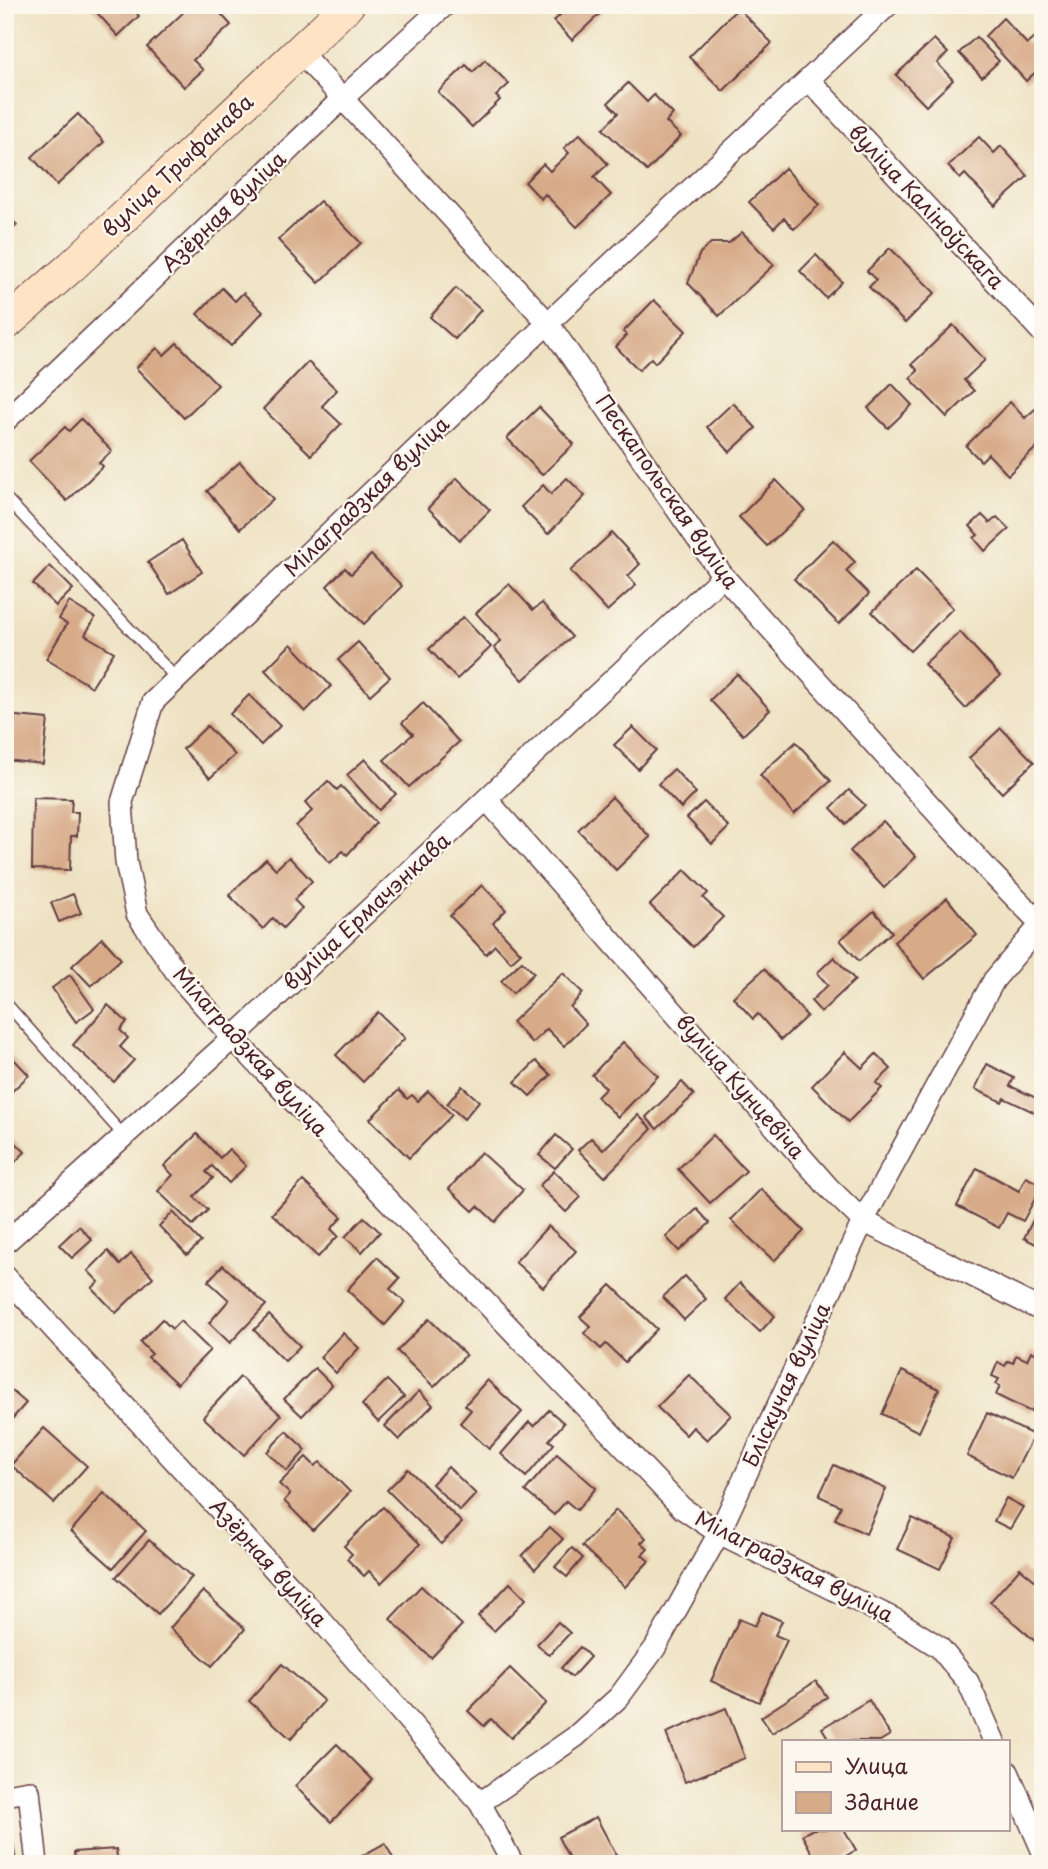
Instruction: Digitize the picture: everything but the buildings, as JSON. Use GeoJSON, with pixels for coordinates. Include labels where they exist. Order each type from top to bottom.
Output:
{"type":"FeatureCollection","features":[{"type":"Feature","properties":{"kind":"street","name":"вуліца Трыфанава"},"geometry":{"type":"LineString","coordinates":[[5,325],[72,266],[348,5]]}},
{"type":"Feature","properties":{"kind":"street","name":"Азёрная вуліца"},"geometry":{"type":"LineString","coordinates":[[5,421],[445,5]]}},
{"type":"Feature","properties":{"kind":"street","name":"Мілаградзкая вуліца"},"geometry":{"type":"LineString","coordinates":[[888,5],[548,323],[153,702],[122,802],[126,862],[136,914],[183,982],[233,1038],[682,1508],[719,1533],[896,1620],[939,1647],[968,1682],[994,1740]]}},
{"type":"Feature","properties":{"kind":"street","name":"Пескапольская вуліца"},"geometry":{"type":"LineString","coordinates":[[299,51],[548,323],[723,576],[991,873],[1042,924]]}},
{"type":"Feature","properties":{"kind":"street","name":"вуліца Каліноўскага"},"geometry":{"type":"LineString","coordinates":[[809,80],[1043,333]]}},
{"type":"Feature","properties":{"kind":"street","name":"вуліца Ермачэнкава"},"geometry":{"type":"LineString","coordinates":[[5,1243],[233,1038],[723,576]]}},
{"type":"Feature","properties":{"kind":"street","name":"вуліца Кунцевіча"},"geometry":{"type":"LineString","coordinates":[[487,800],[828,1187],[863,1221],[1043,1311]]}},
{"type":"Feature","properties":{"kind":"street","name":"Бліскучая вуліца"},"geometry":{"type":"LineString","coordinates":[[480,1802],[575,1737],[619,1697],[655,1648],[719,1533],[863,1221],[994,980],[1042,924]]}},
{"type":"Feature","properties":{"kind":"street","name":"Азёрная вуліца"},"geometry":{"type":"LineString","coordinates":[[5,1276],[320,1619],[480,1802],[513,1864]]}},
{"type":"Feature","properties":{"kind":"street"},"geometry":{"type":"LineString","coordinates":[[1010,1777],[1043,1852]]}},
{"type":"Feature","properties":{"kind":"street"},"geometry":{"type":"LineString","coordinates":[[5,1795],[29,1791],[37,1864]]}},
{"type":"Feature","properties":{"kind":"lane"},"geometry":{"type":"LineString","coordinates":[[5,497],[177,678]]}},
{"type":"Feature","properties":{"kind":"lane"},"geometry":{"type":"LineString","coordinates":[[5,1002],[124,1136]]}}]}
